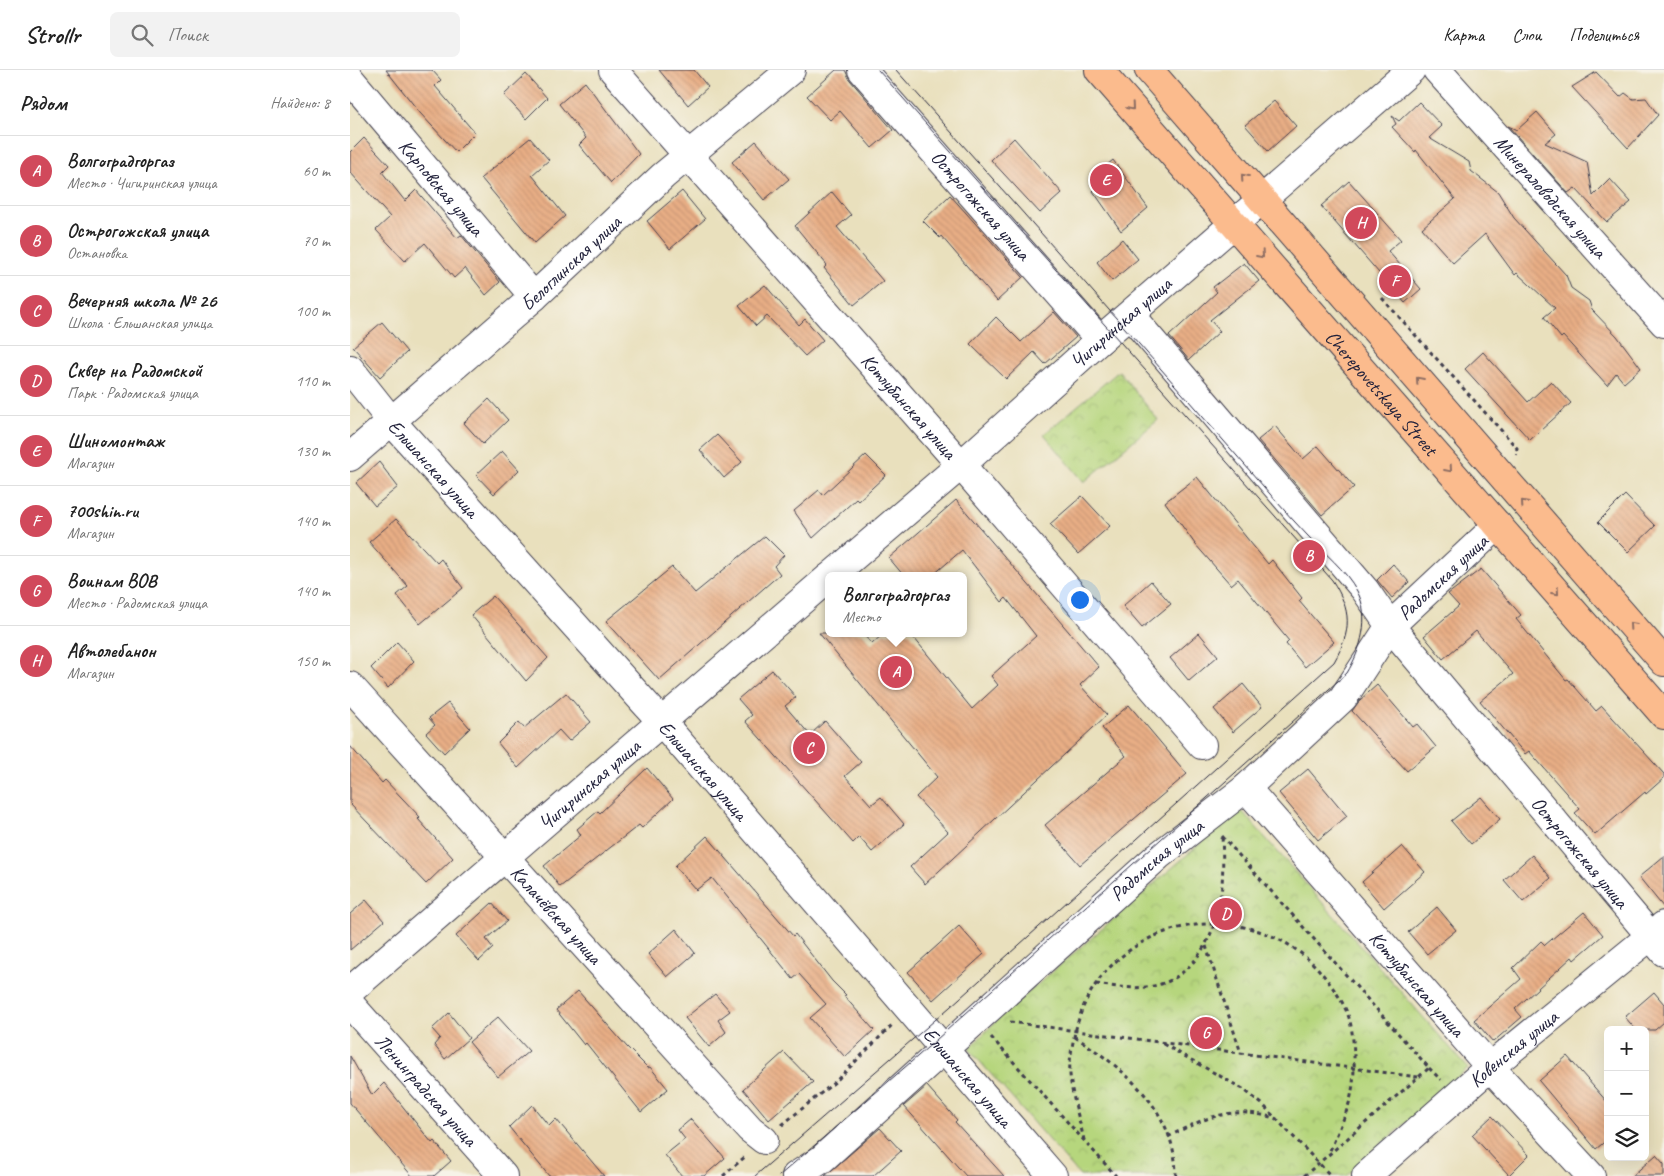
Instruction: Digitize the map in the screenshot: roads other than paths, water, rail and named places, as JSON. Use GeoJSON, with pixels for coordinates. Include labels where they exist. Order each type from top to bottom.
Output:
{"type":"FeatureCollection","features":[{"type":"Feature","properties":{"kind":"highway","name":"Cherepovetskaya Street"},"geometry":{"type":"LineString","coordinates":[[1099,70],[1664,715]]}},
{"type":"Feature","properties":{"kind":"highway","name":"Cherepovetskaya Street"},"geometry":{"type":"LineString","coordinates":[[1149,70],[1664,662]]}},
{"type":"Feature","properties":{"kind":"street","name":"Котлубанская улица"},"geometry":{"type":"LineString","coordinates":[[612,70],[961,465],[1202,745]]}},
{"type":"Feature","properties":{"kind":"street","name":"Белоглинская улица"},"geometry":{"type":"LineString","coordinates":[[350,457],[534,297],[663,176],[791,70]]}},
{"type":"Feature","properties":{"kind":"street","name":"Острогожская улица"},"geometry":{"type":"LineString","coordinates":[[862,70],[1100,340]]}},
{"type":"Feature","properties":{"kind":"street","name":"Чигиринская улица"},"geometry":{"type":"LineString","coordinates":[[836,572],[961,465],[1100,340],[1411,70]]}},
{"type":"Feature","properties":{"kind":"street","name":"Минераловодская улица"},"geometry":{"type":"LineString","coordinates":[[1437,70],[1664,322]]}},
{"type":"Feature","properties":{"kind":"street","name":"Карповская улица"},"geometry":{"type":"LineString","coordinates":[[350,79],[534,297]]}},
{"type":"Feature","properties":{"kind":"street","name":"Острогожская улица"},"geometry":{"type":"LineString","coordinates":[[1130,315],[1365,590],[1390,626],[1660,938]]}},
{"type":"Feature","properties":{"kind":"street","name":"Ельшанская улица"},"geometry":{"type":"LineString","coordinates":[[350,369],[392,422],[661,721],[1053,1176]]}},
{"type":"Feature","properties":{"kind":"street","name":"Радомская улица"},"geometry":{"type":"LineString","coordinates":[[796,1176],[822,1159],[1158,856],[1246,788],[1343,698],[1390,626],[1498,525]]}},
{"type":"Feature","properties":{"kind":"street","name":"Чигиринская улица"},"geometry":{"type":"LineString","coordinates":[[350,991],[825,581]]}},
{"type":"Feature","properties":{"kind":"street","name":"Калачёвская улица"},"geometry":{"type":"LineString","coordinates":[[350,686],[750,1129],[764,1140]]}},
{"type":"Feature","properties":{"kind":"street","name":"Котлубанская улица"},"geometry":{"type":"LineString","coordinates":[[1246,788],[1490,1067],[1591,1176]]}},
{"type":"Feature","properties":{"kind":"street","name":"Ковенская улица"},"geometry":{"type":"LineString","coordinates":[[1366,1176],[1490,1067],[1660,938]]}},
{"type":"Feature","properties":{"kind":"street","name":"Ленинградская улица"},"geometry":{"type":"LineString","coordinates":[[350,1004],[502,1176]]}},
{"type":"Feature","properties":{"kind":"tram line"},"geometry":{"type":"LineString","coordinates":[[755,1176],[950,1007],[1334,662],[1347,630],[1346,611],[1339,591],[1332,580],[878,70]]}},
{"type":"Feature","properties":{"kind":"tram line"},"geometry":{"type":"LineString","coordinates":[[779,1176],[918,1056],[1347,673],[1360,644],[1364,622],[1361,601],[1347,576],[1289,516],[1110,310],[896,70]]}},
{"type":"Feature","properties":{"kind":"place","name":"Шиномонтаж"},"geometry":{"type":"Point","coordinates":[1106,180]}},
{"type":"Feature","properties":{"kind":"place","name":"Автолебанон"},"geometry":{"type":"Point","coordinates":[1361,223]}},
{"type":"Feature","properties":{"kind":"place","name":"700shin.ru"},"geometry":{"type":"Point","coordinates":[1395,281]}},
{"type":"Feature","properties":{"kind":"place","name":"Острогожская улица"},"geometry":{"type":"Point","coordinates":[1309,556]}},
{"type":"Feature","properties":{"kind":"place","name":"Волгоградгоргаз"},"geometry":{"type":"Point","coordinates":[896,672]}},
{"type":"Feature","properties":{"kind":"place","name":"Вечерняя школа № 26"},"geometry":{"type":"Point","coordinates":[809,748]}},
{"type":"Feature","properties":{"kind":"place","name":"Сквер на Радомской"},"geometry":{"type":"Point","coordinates":[1226,914]}},
{"type":"Feature","properties":{"kind":"place","name":"Воинам ВОВ"},"geometry":{"type":"Point","coordinates":[1206,1033]}}]}
